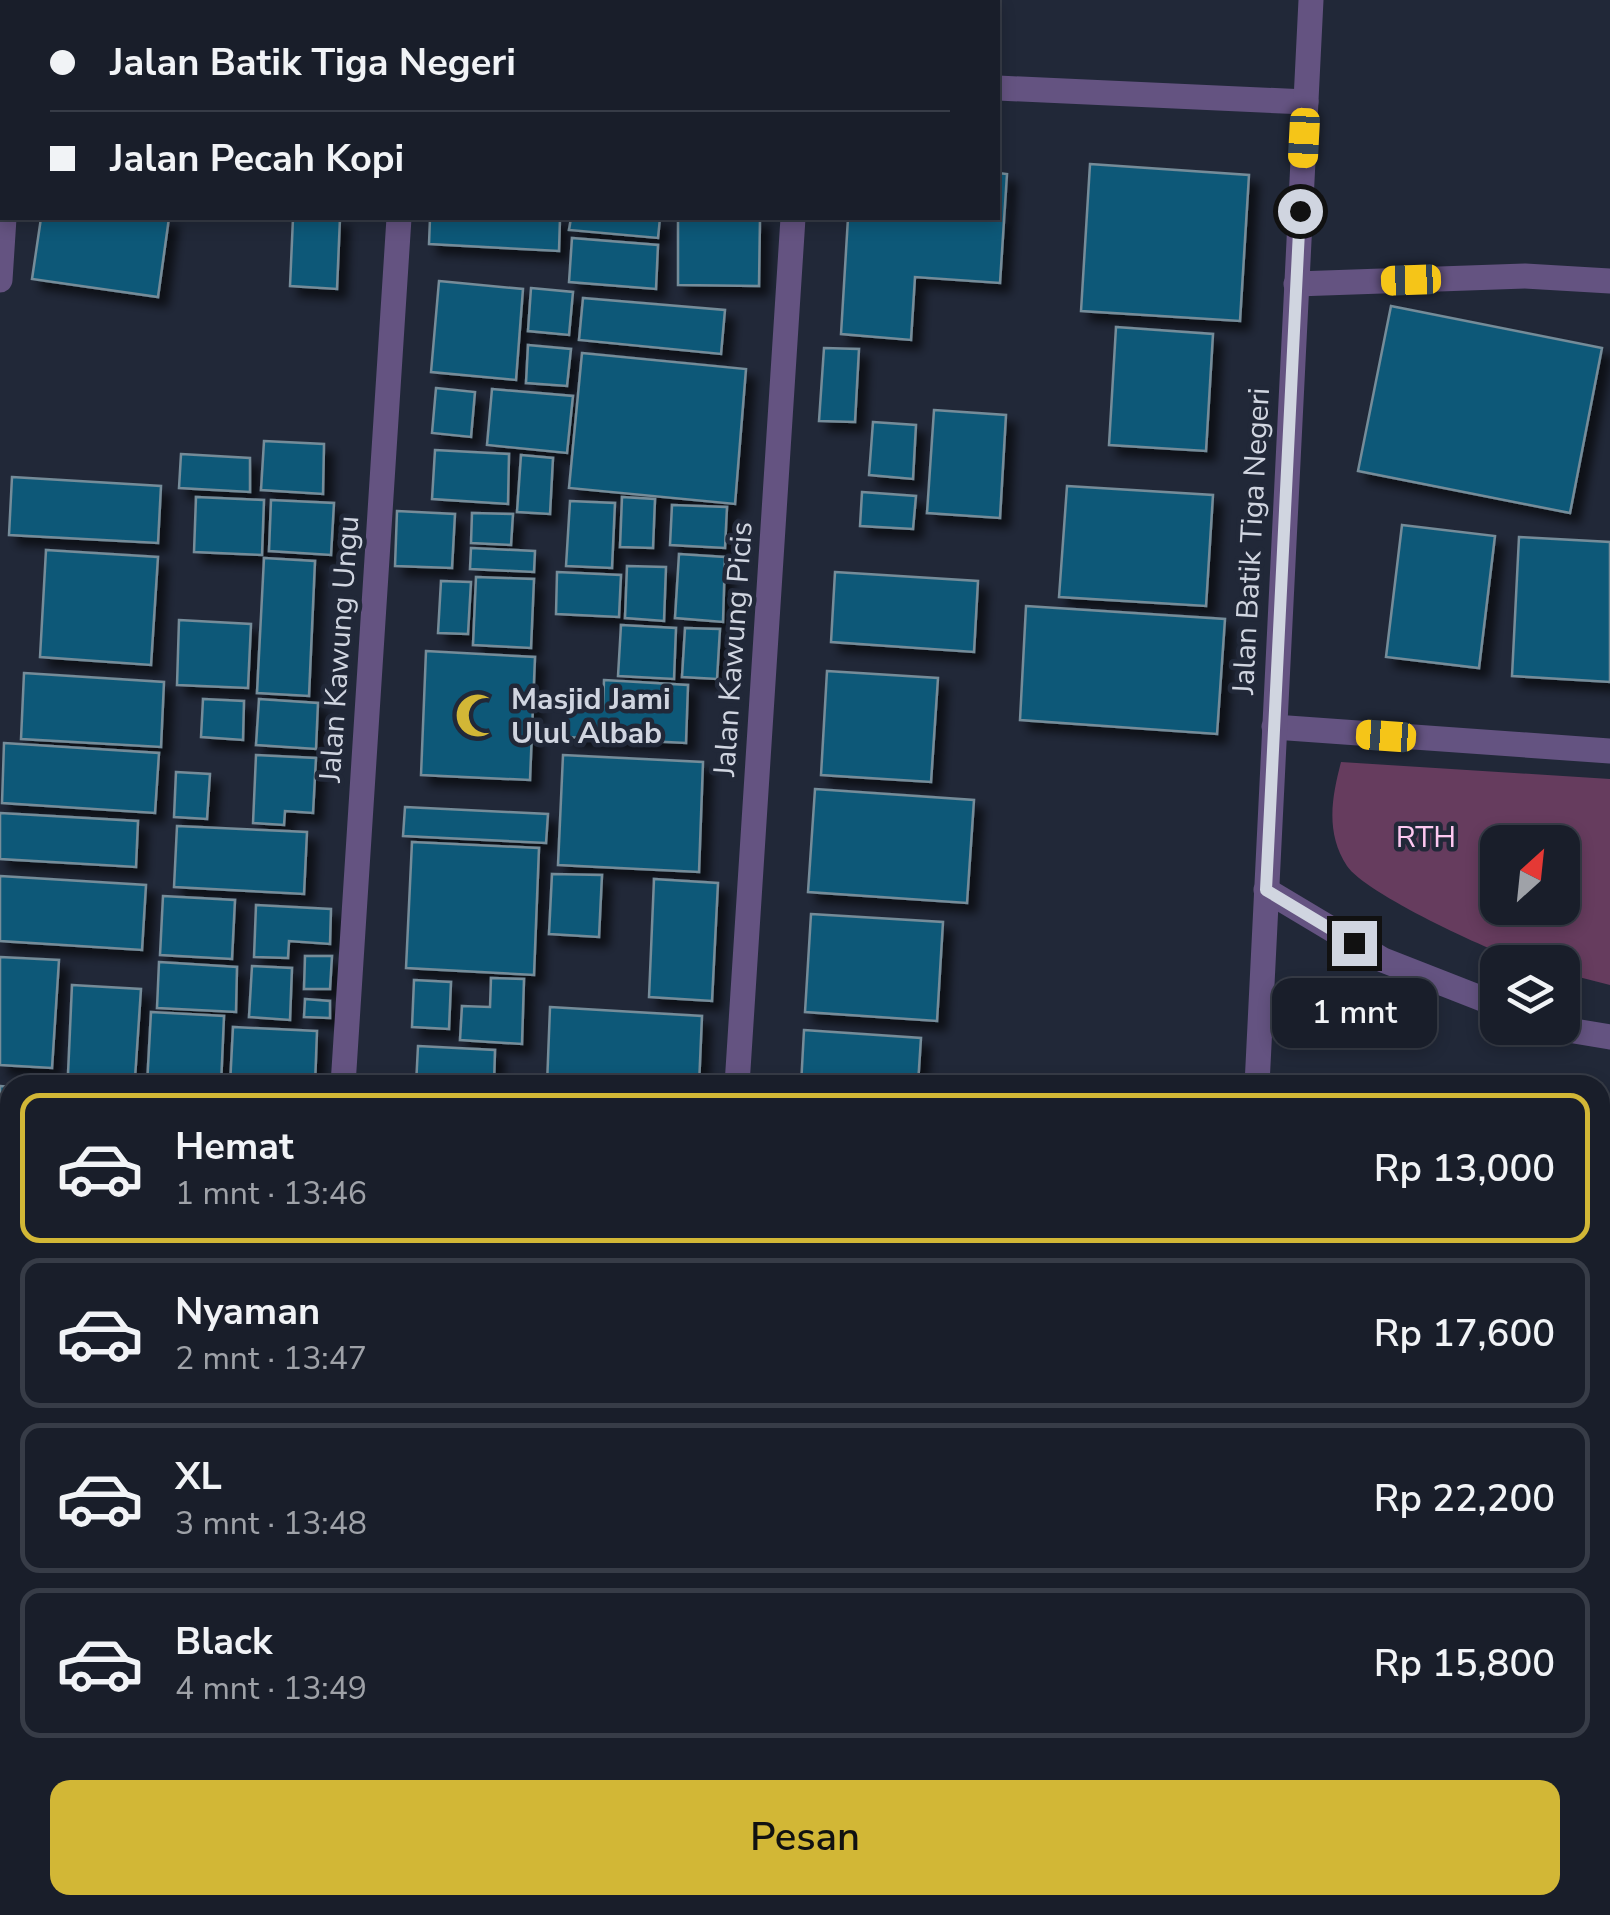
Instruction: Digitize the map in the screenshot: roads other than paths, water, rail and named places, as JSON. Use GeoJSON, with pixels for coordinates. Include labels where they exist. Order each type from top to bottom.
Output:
{"type":"FeatureCollection","features":[{"type":"Feature","properties":{"kind":"street","name":"Jalan Batik Tiga Negeri"},"geometry":{"type":"LineString","coordinates":[[1257,1075],[1310,0]]}},
{"type":"Feature","properties":{"kind":"street"},"geometry":{"type":"LineString","coordinates":[[1000,88],[1306,102]]}},
{"type":"Feature","properties":{"kind":"street"},"geometry":{"type":"LineString","coordinates":[[0,280],[4,220]]}},
{"type":"Feature","properties":{"kind":"street","name":"Jalan Kawung Ungu"},"geometry":{"type":"LineString","coordinates":[[344,1075],[399,220]]}},
{"type":"Feature","properties":{"kind":"street","name":"Jalan Kawung Picis"},"geometry":{"type":"LineString","coordinates":[[738,1075],[793,220]]}},
{"type":"Feature","properties":{"kind":"street"},"geometry":{"type":"LineString","coordinates":[[1296,284],[1526,276],[1610,282]]}},
{"type":"Feature","properties":{"kind":"street"},"geometry":{"type":"LineString","coordinates":[[1274,728],[1610,751]]}},
{"type":"Feature","properties":{"kind":"street"},"geometry":{"type":"LineString","coordinates":[[1266,890],[1383,960],[1480,999]]}},
{"type":"Feature","properties":{"kind":"street"},"geometry":{"type":"LineString","coordinates":[[1580,1032],[1610,1037]]}},
{"type":"Feature","properties":{"kind":"place","name":"Masjid Jami Ulul Albab"},"geometry":{"type":"Point","coordinates":[478,716]}},
{"type":"Feature","properties":{"kind":"park label","name":"RTH"},"geometry":{"type":"Point","coordinates":[1426,837]}}]}
